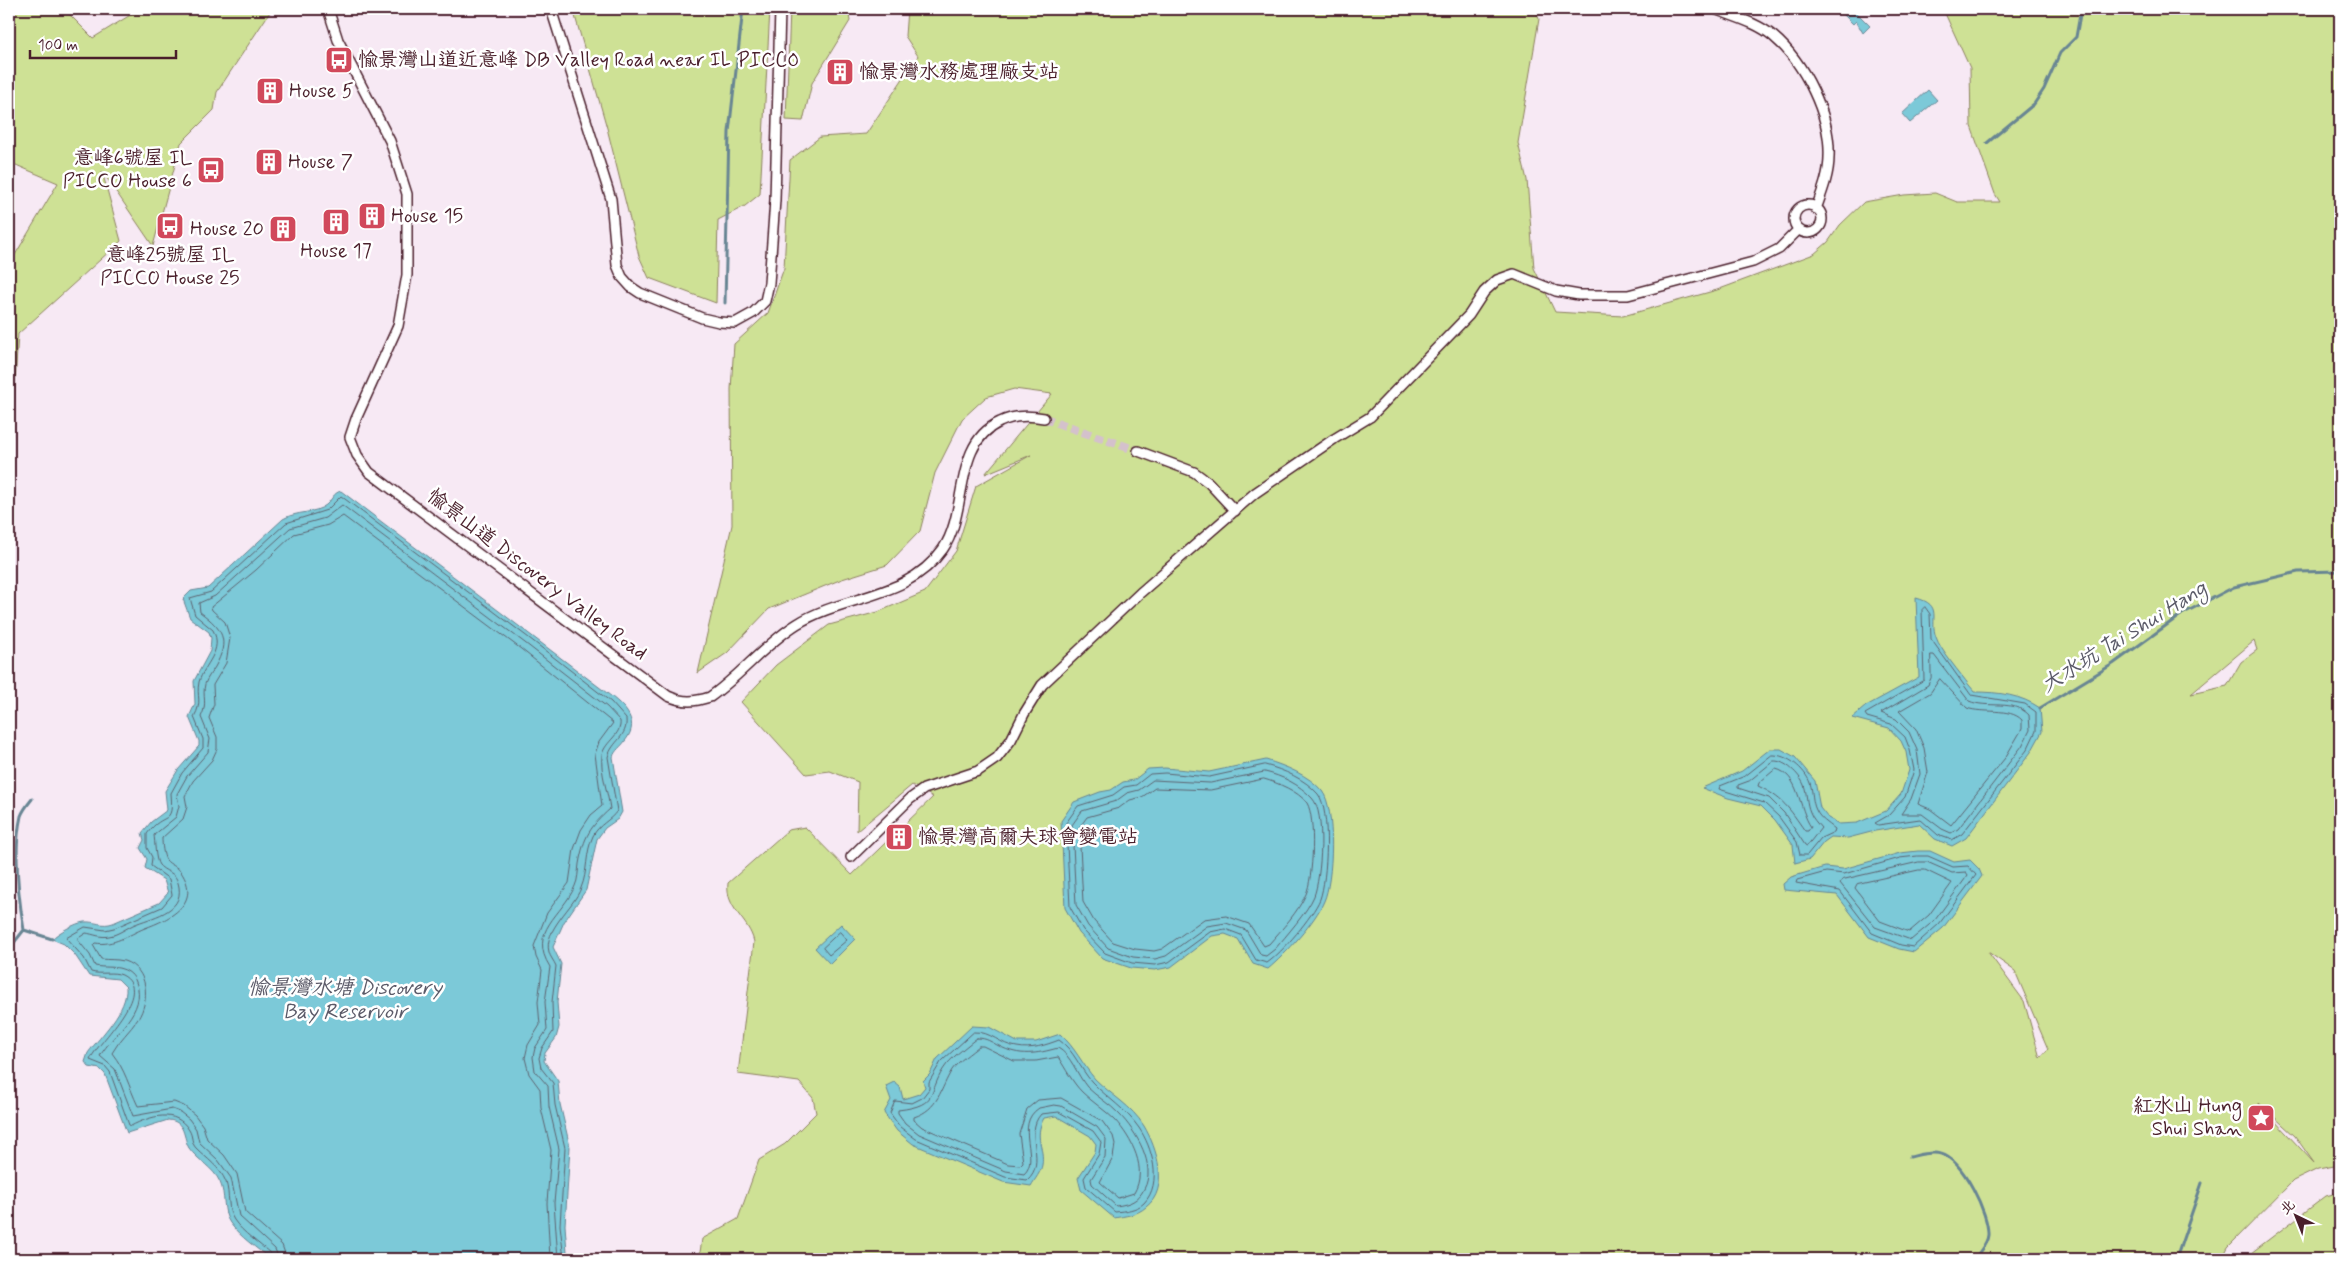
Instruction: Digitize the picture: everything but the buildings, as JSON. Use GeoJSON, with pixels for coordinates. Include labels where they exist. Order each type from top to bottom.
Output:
{"type":"FeatureCollection","features":[{"type":"Feature","properties":{"kind":"street","name":"愉景山道 Discovery Valley Road"},"geometry":{"type":"LineString","coordinates":[[328,9],[338,40],[390,141],[407,194],[407,275],[402,307],[398,326],[356,418],[350,437],[357,455],[369,472],[668,696],[681,701],[695,702],[710,697],[783,633],[833,606],[887,592],[906,582],[928,566],[943,549],[954,521],[970,456],[980,438],[989,428],[1007,419],[1026,416],[1044,418]]}},
{"type":"Feature","properties":{"kind":"street"},"geometry":{"type":"LineString","coordinates":[[551,9],[611,200],[614,251],[622,277],[640,293],[702,318],[735,323],[753,313],[765,302],[769,283],[776,200],[780,9]]}},
{"type":"Feature","properties":{"kind":"street"},"geometry":{"type":"LineString","coordinates":[[1715,9],[1749,22],[1773,36],[1794,58],[1814,89],[1824,120],[1830,156],[1827,176],[1816,209]]}},
{"type":"Feature","properties":{"kind":"street"},"geometry":{"type":"LineString","coordinates":[[1807,206],[1816,209],[1822,220],[1818,228],[1806,233],[1798,230],[1794,222],[1798,209],[1807,206]]}},
{"type":"Feature","properties":{"kind":"street"},"geometry":{"type":"LineString","coordinates":[[851,857],[910,799],[924,789],[978,771],[998,758],[1011,740],[1042,685],[1140,593],[1255,493],[1370,417],[1437,350],[1469,315],[1484,292],[1497,280],[1514,274],[1556,291],[1579,295],[1628,296],[1753,262],[1779,249],[1798,230]]}},
{"type":"Feature","properties":{"kind":"street"},"geometry":{"type":"LineString","coordinates":[[1138,451],[1194,472],[1209,483],[1236,511]]}},
{"type":"Feature","properties":{"kind":"green space"},"geometry":{"type":"Polygon","coordinates":[[[9,9],[64,9],[93,38],[140,9],[272,9],[217,92],[214,110],[181,143],[153,246],[102,171],[121,241],[18,334],[9,479],[9,265],[58,183],[9,162],[9,9]]]}},
{"type":"Feature","properties":{"kind":"green space"},"geometry":{"type":"Polygon","coordinates":[[[573,9],[770,9],[760,194],[745,206],[718,220],[716,303],[649,278],[639,256],[607,128],[573,9]]]}},
{"type":"Feature","properties":{"kind":"green space"},"geometry":{"type":"Polygon","coordinates":[[[790,9],[848,9],[850,21],[812,83],[803,121],[786,120],[790,9]]]}},
{"type":"Feature","properties":{"kind":"green space"},"geometry":{"type":"Polygon","coordinates":[[[907,9],[1535,9],[1539,19],[1518,143],[1527,180],[1534,268],[1555,312],[1623,316],[1717,290],[1814,254],[1828,242],[1840,225],[1864,202],[1904,195],[1935,193],[1957,202],[2000,202],[1995,194],[1971,126],[1970,68],[1943,9],[2340,9],[2340,1165],[2318,1169],[2293,1181],[2228,1247],[2222,1259],[699,1259],[702,1239],[738,1219],[759,1160],[785,1144],[816,1113],[813,1098],[799,1082],[738,1074],[754,942],[730,900],[728,883],[788,830],[805,827],[852,875],[933,797],[912,785],[857,831],[858,782],[830,771],[806,774],[741,702],[776,665],[829,625],[878,612],[925,592],[956,551],[976,486],[1031,455],[985,474],[1052,394],[1014,389],[986,397],[962,419],[935,473],[920,531],[887,565],[842,579],[769,609],[727,653],[698,673],[732,525],[731,389],[734,344],[768,313],[784,268],[790,160],[820,137],[866,134],[918,56],[905,36],[907,9]],[[2254,641],[2191,694],[2227,686],[2241,662],[2257,650],[2254,641]],[[1988,952],[2024,1001],[2040,1058],[2048,1049],[2015,971],[1988,952]],[[2259,1104],[2314,1163],[2295,1136],[2259,1104]]]}},
{"type":"Feature","properties":{"kind":"green space"},"geometry":{"type":"Polygon","coordinates":[[[2340,1192],[2340,1259],[2248,1259],[2251,1253],[2326,1196],[2340,1192]]]}},
{"type":"Feature","properties":{"kind":"water"},"geometry":{"type":"Polygon","coordinates":[[[1838,9],[1853,9],[1870,26],[1863,33],[1856,21],[1853,24],[1838,9]]]}},
{"type":"Feature","properties":{"kind":"water"},"geometry":{"type":"Polygon","coordinates":[[[1928,90],[1937,100],[1910,123],[1902,114],[1928,90]]]}},
{"type":"Feature","properties":{"kind":"water","name":"愉景灣水塘 Discovery Bay Reservoir"},"geometry":{"type":"Polygon","coordinates":[[[341,491],[610,695],[627,712],[630,719],[632,726],[630,733],[613,757],[622,812],[618,819],[605,828],[597,839],[586,890],[564,922],[553,947],[561,964],[557,1002],[559,1027],[556,1038],[545,1053],[544,1061],[558,1081],[560,1104],[570,1147],[565,1225],[567,1252],[570,1259],[270,1259],[244,1238],[230,1223],[226,1214],[220,1182],[213,1172],[189,1148],[178,1123],[168,1120],[127,1133],[105,1074],[100,1069],[89,1067],[85,1062],[88,1053],[123,1004],[126,987],[118,979],[89,976],[75,955],[64,944],[52,939],[62,931],[81,923],[113,923],[159,903],[168,893],[164,880],[145,868],[147,859],[140,848],[144,840],[142,833],[151,822],[167,810],[165,791],[178,770],[199,746],[199,741],[189,717],[195,704],[194,681],[210,651],[211,638],[209,632],[190,618],[183,599],[191,591],[208,588],[283,519],[288,516],[322,508],[336,493],[341,491]]]}},
{"type":"Feature","properties":{"kind":"water"},"geometry":{"type":"Polygon","coordinates":[[[1916,598],[1925,601],[1933,609],[1934,630],[1938,642],[1975,692],[2009,695],[2025,700],[2040,708],[2042,732],[2031,752],[1966,838],[1952,846],[1935,839],[1919,824],[1875,831],[1848,838],[1831,837],[1824,842],[1810,859],[1795,863],[1793,845],[1775,820],[1761,806],[1728,798],[1702,788],[1742,771],[1770,749],[1781,749],[1795,757],[1815,781],[1820,808],[1828,818],[1839,824],[1857,823],[1886,811],[1901,794],[1909,770],[1906,752],[1901,741],[1889,728],[1852,718],[1866,706],[1919,677],[1916,598]]]}},
{"type":"Feature","properties":{"kind":"water"},"geometry":{"type":"Polygon","coordinates":[[[1266,760],[1296,772],[1317,785],[1326,800],[1329,813],[1332,845],[1327,892],[1320,909],[1299,937],[1268,969],[1253,964],[1238,939],[1225,934],[1212,936],[1171,967],[1155,970],[1131,968],[1102,958],[1079,933],[1065,908],[1061,821],[1074,802],[1111,790],[1123,782],[1134,780],[1148,769],[1165,768],[1209,772],[1266,760]]]}},
{"type":"Feature","properties":{"kind":"water"},"geometry":{"type":"Polygon","coordinates":[[[1930,851],[1954,862],[1970,860],[1979,869],[1982,876],[1943,928],[1914,952],[1899,949],[1869,937],[1837,895],[1784,890],[1783,884],[1791,877],[1825,867],[1843,869],[1900,853],[1930,851]]]}},
{"type":"Feature","properties":{"kind":"water"},"geometry":{"type":"Polygon","coordinates":[[[841,924],[855,939],[830,964],[815,948],[841,924]]]}},
{"type":"Feature","properties":{"kind":"water"},"geometry":{"type":"Polygon","coordinates":[[[972,1026],[989,1027],[1017,1042],[1036,1042],[1060,1034],[1065,1039],[1095,1079],[1134,1112],[1149,1135],[1157,1157],[1159,1179],[1158,1190],[1146,1207],[1127,1216],[1114,1218],[1081,1190],[1078,1178],[1095,1152],[1096,1144],[1090,1136],[1056,1116],[1044,1118],[1041,1125],[1039,1137],[1042,1165],[1031,1186],[1003,1182],[913,1144],[897,1131],[884,1113],[891,1100],[886,1086],[894,1082],[900,1087],[903,1099],[919,1094],[925,1087],[923,1081],[930,1074],[937,1059],[972,1026]]]}},
{"type":"Feature","properties":{"kind":"waterway"},"geometry":{"type":"LineString","coordinates":[[725,303],[729,132],[743,9]]}},
{"type":"Feature","properties":{"kind":"waterway"},"geometry":{"type":"LineString","coordinates":[[1987,143],[2034,104],[2044,89],[2060,53],[2076,37],[2081,9]]}},
{"type":"Feature","properties":{"kind":"waterway","name":"大水坑 Tai Shui Hang"},"geometry":{"type":"LineString","coordinates":[[2040,708],[2113,664],[2182,614],[2234,587],[2298,572],[2340,571]]}},
{"type":"Feature","properties":{"kind":"waterway"},"geometry":{"type":"LineString","coordinates":[[24,930],[18,887],[17,844],[21,816],[32,799]]}},
{"type":"Feature","properties":{"kind":"waterway"},"geometry":{"type":"LineString","coordinates":[[9,949],[24,930],[52,939]]}},
{"type":"Feature","properties":{"kind":"waterway"},"geometry":{"type":"LineString","coordinates":[[1910,1157],[1929,1153],[1941,1154],[1958,1166],[1966,1177],[1979,1202],[1987,1226],[1987,1239],[1976,1259]]}},
{"type":"Feature","properties":{"kind":"waterway"},"geometry":{"type":"LineString","coordinates":[[2176,1259],[2202,1183]]}},
{"type":"Feature","properties":{"kind":"tunnel"},"geometry":{"type":"LineString","coordinates":[[1044,418],[1138,451]]}},
{"type":"Feature","properties":{"kind":"place","name":"愉景灣山道近意峰 DB Valley Road near IL PICCO"},"geometry":{"type":"Point","coordinates":[339,60]}},
{"type":"Feature","properties":{"kind":"place","name":"愉景灣水務處理廠支站"},"geometry":{"type":"Point","coordinates":[840,72]}},
{"type":"Feature","properties":{"kind":"place","name":"House 5"},"geometry":{"type":"Point","coordinates":[270,91]}},
{"type":"Feature","properties":{"kind":"place","name":"House 7"},"geometry":{"type":"Point","coordinates":[269,162]}},
{"type":"Feature","properties":{"kind":"place","name":"意峰6號屋 IL PICCO House 6"},"geometry":{"type":"Point","coordinates":[211,170]}},
{"type":"Feature","properties":{"kind":"place","name":"House 15"},"geometry":{"type":"Point","coordinates":[372,216]}},
{"type":"Feature","properties":{"kind":"place","name":"House 17"},"geometry":{"type":"Point","coordinates":[336,222]}},
{"type":"Feature","properties":{"kind":"place","name":"意峰25號屋 IL PICCO House 25"},"geometry":{"type":"Point","coordinates":[170,226]}},
{"type":"Feature","properties":{"kind":"place","name":"House 20"},"geometry":{"type":"Point","coordinates":[283,229]}},
{"type":"Feature","properties":{"kind":"place","name":"愉景灣高爾夫球會變電站"},"geometry":{"type":"Point","coordinates":[899,837]}},
{"type":"Feature","properties":{"kind":"place","name":"紅水山 Hung Shui Shan"},"geometry":{"type":"Point","coordinates":[2261,1118]}}]}
